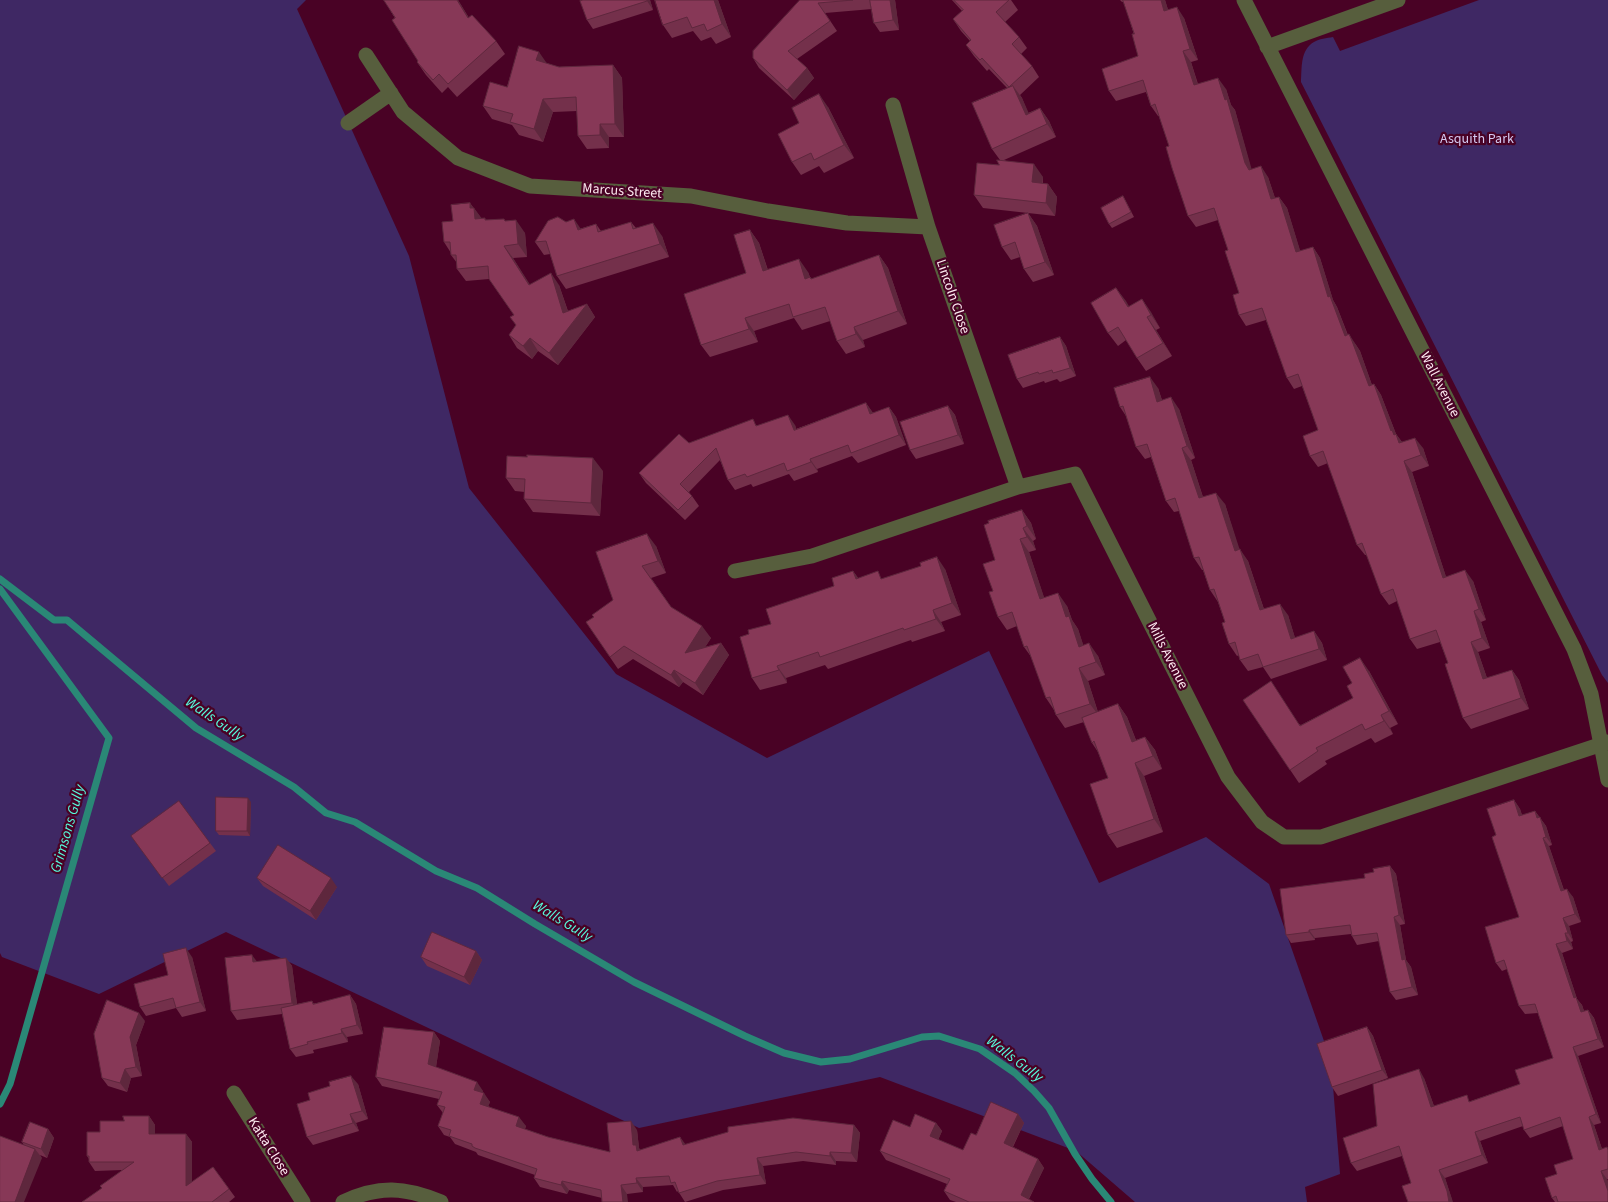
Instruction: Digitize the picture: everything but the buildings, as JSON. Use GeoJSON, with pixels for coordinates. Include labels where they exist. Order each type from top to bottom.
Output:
{"type":"FeatureCollection","features":[{"type":"Feature","properties":{"kind":"street","name":"Wall Avenue"},"geometry":{"type":"LineString","coordinates":[[1244,0],[1574,649],[1591,694],[1605,743],[1608,780]]}},
{"type":"Feature","properties":{"kind":"street"},"geometry":{"type":"LineString","coordinates":[[1267,47],[1398,0]]}},
{"type":"Feature","properties":{"kind":"street","name":"Marcus Street"},"geometry":{"type":"LineString","coordinates":[[366,56],[403,112],[458,158],[530,186],[691,196],[768,211],[847,223],[928,227]]}},
{"type":"Feature","properties":{"kind":"street"},"geometry":{"type":"LineString","coordinates":[[348,123],[391,93]]}},
{"type":"Feature","properties":{"kind":"street","name":"Lincoln Close"},"geometry":{"type":"LineString","coordinates":[[893,105],[928,227],[1018,487]]}},
{"type":"Feature","properties":{"kind":"street","name":"Mills Avenue"},"geometry":{"type":"LineString","coordinates":[[735,571],[812,556],[1018,487],[1075,474],[1228,777],[1262,822],[1284,837],[1321,837],[1605,743]]}},
{"type":"Feature","properties":{"kind":"street","name":"Katta Close"},"geometry":{"type":"LineString","coordinates":[[234,1093],[303,1202]]}},
{"type":"Feature","properties":{"kind":"street"},"geometry":{"type":"LineString","coordinates":[[343,1202],[380,1190],[400,1190],[421,1194],[441,1202]]}},
{"type":"Feature","properties":{"kind":"green space"},"geometry":{"type":"Polygon","coordinates":[[[0,0],[306,0],[297,9],[409,256],[469,488],[616,674],[767,758],[989,651],[1099,883],[1206,837],[1269,884],[1331,1061],[1340,1174],[1305,1187],[1307,1202],[1135,1202],[1076,1151],[880,1077],[639,1128],[226,932],[99,994],[2,957],[0,953],[0,0]]]}},
{"type":"Feature","properties":{"kind":"green space","name":"Asquith Park"},"geometry":{"type":"Polygon","coordinates":[[[1479,0],[1608,0],[1608,683],[1602,675],[1301,82],[1304,54],[1309,45],[1316,41],[1333,37],[1340,51],[1479,0]]]}},
{"type":"Feature","properties":{"kind":"waterway","name":"Walls Gully"},"geometry":{"type":"LineString","coordinates":[[0,579],[54,620],[67,620],[196,728],[294,787],[326,813],[355,822],[436,871],[477,888],[634,982],[745,1036],[784,1053],[821,1062],[850,1059],[922,1037],[939,1036],[980,1049],[1015,1073],[1049,1108],[1075,1154],[1111,1202]]}},
{"type":"Feature","properties":{"kind":"waterway","name":"Grimsons Gully"},"geometry":{"type":"LineString","coordinates":[[0,589],[109,738],[10,1084],[0,1104]]}}]}
